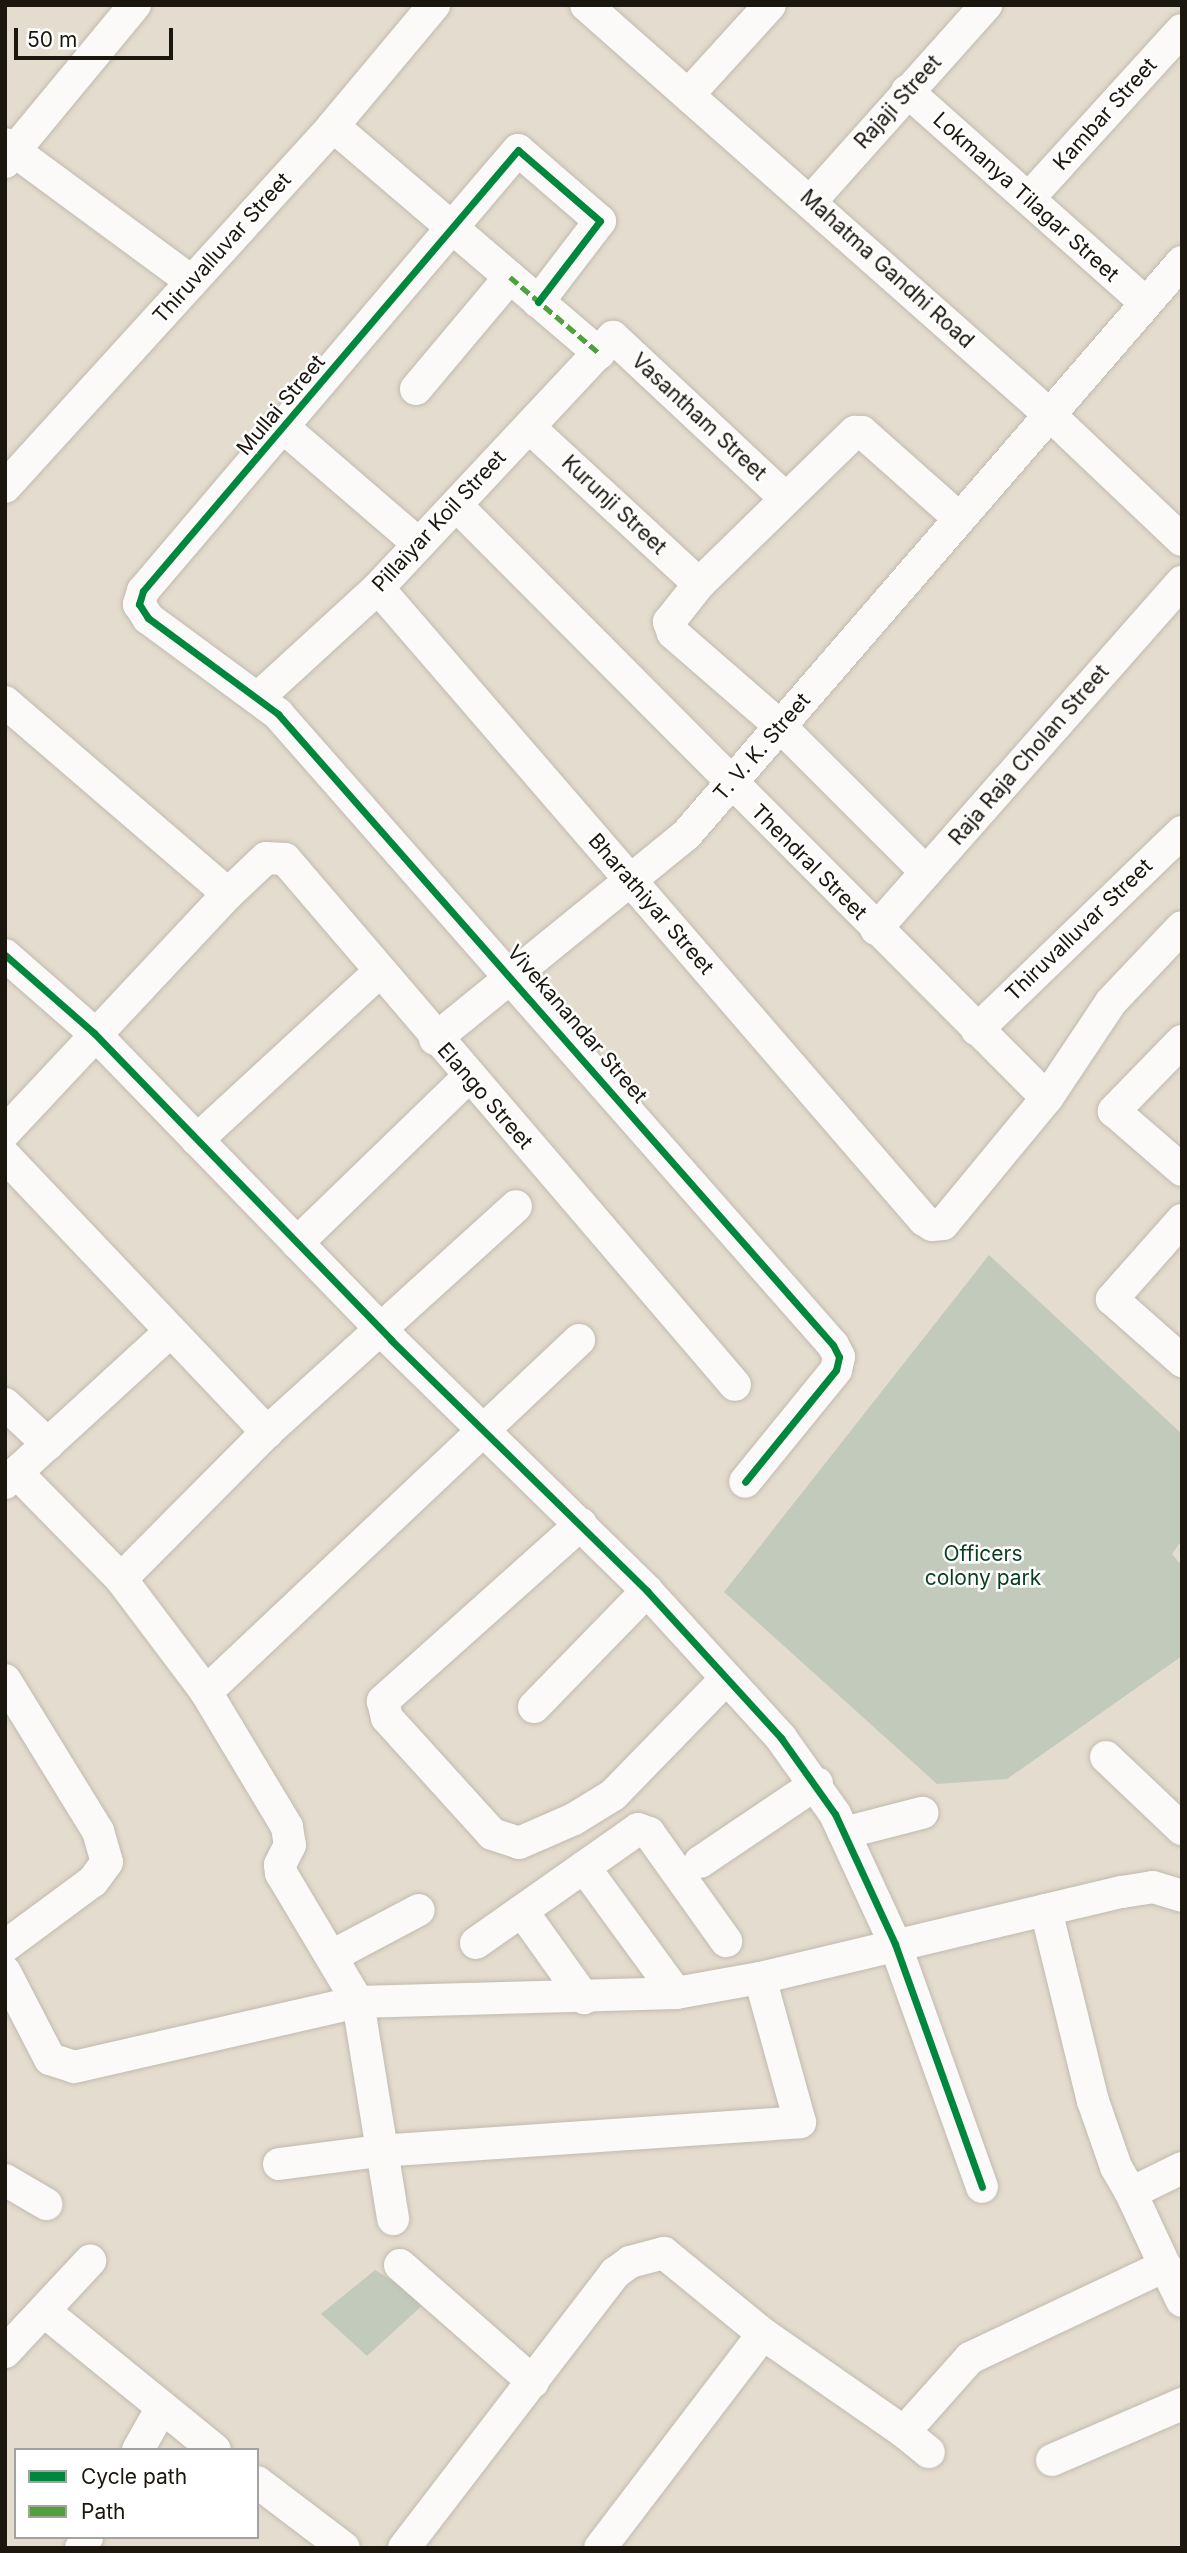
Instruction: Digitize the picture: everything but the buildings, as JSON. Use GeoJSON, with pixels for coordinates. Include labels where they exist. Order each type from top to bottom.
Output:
{"type":"FeatureCollection","features":[{"type":"Feature","properties":{"kind":"street"},"geometry":{"type":"LineString","coordinates":[[135,5],[8,152],[192,282]]}},
{"type":"Feature","properties":{"kind":"street","name":"Thiruvalluvar Street"},"geometry":{"type":"LineString","coordinates":[[5,487],[333,126],[434,5]]}},
{"type":"Feature","properties":{"kind":"street","name":"Mahatma Gandhi Road"},"geometry":{"type":"LineString","coordinates":[[586,5],[1049,414],[1182,540]]}},
{"type":"Feature","properties":{"kind":"street"},"geometry":{"type":"LineString","coordinates":[[689,94],[770,5]]}},
{"type":"Feature","properties":{"kind":"street","name":"Rajaji Street"},"geometry":{"type":"LineString","coordinates":[[811,201],[986,5]]}},
{"type":"Feature","properties":{"kind":"street","name":"Kambar Street"},"geometry":{"type":"LineString","coordinates":[[1029,198],[1182,30]]}},
{"type":"Feature","properties":{"kind":"street","name":"Lokmanya Tilagar Street"},"geometry":{"type":"LineString","coordinates":[[907,92],[1146,303]]}},
{"type":"Feature","properties":{"kind":"street","name":"Vasantham Street"},"geometry":{"type":"LineString","coordinates":[[333,126],[538,302],[606,345],[785,498]]}},
{"type":"Feature","properties":{"kind":"street","name":"Mullai Street"},"geometry":{"type":"LineString","coordinates":[[139,604],[143,591],[285,428],[518,150],[600,221],[538,302]]}},
{"type":"Feature","properties":{"kind":"street","name":"T. V. K. Street"},"geometry":{"type":"LineString","coordinates":[[435,1039],[686,835],[1182,262]]}},
{"type":"Feature","properties":{"kind":"street"},"geometry":{"type":"LineString","coordinates":[[416,389],[510,277]]}},
{"type":"Feature","properties":{"kind":"street","name":"Pillaiyar Koil Street"},"geometry":{"type":"LineString","coordinates":[[258,698],[378,588],[606,345]]}},
{"type":"Feature","properties":{"kind":"street","name":"Kurunji Street"},"geometry":{"type":"LineString","coordinates":[[529,426],[699,584]]}},
{"type":"Feature","properties":{"kind":"street"},"geometry":{"type":"LineString","coordinates":[[285,428],[419,544]]}},
{"type":"Feature","properties":{"kind":"street"},"geometry":{"type":"LineString","coordinates":[[926,872],[780,726],[670,628],[673,614],[699,584],[785,498],[858,431],[959,518]]}},
{"type":"Feature","properties":{"kind":"street","name":"Thendral Street"},"geometry":{"type":"LineString","coordinates":[[456,505],[1047,1098]]}},
{"type":"Feature","properties":{"kind":"street","name":"Raja Raja Cholan Street"},"geometry":{"type":"LineString","coordinates":[[876,929],[1182,582]]}},
{"type":"Feature","properties":{"kind":"street","name":"Bharathiyar Street"},"geometry":{"type":"LineString","coordinates":[[378,588],[924,1220],[937,1226],[943,1224],[1047,1098]]}},
{"type":"Feature","properties":{"kind":"street","name":"Vivekanandar Street"},"geometry":{"type":"LineString","coordinates":[[139,604],[148,618],[278,714],[512,976],[833,1345],[839,1357],[825,1386],[745,1482]]}},
{"type":"Feature","properties":{"kind":"street"},"geometry":{"type":"LineString","coordinates":[[5,702],[228,894]]}},
{"type":"Feature","properties":{"kind":"street","name":"Thiruvalluvar Street"},"geometry":{"type":"LineString","coordinates":[[977,1030],[1182,832]]}},
{"type":"Feature","properties":{"kind":"street","name":"Elango Street"},"geometry":{"type":"LineString","coordinates":[[5,1132],[94,1033],[228,894],[266,858],[285,859],[435,1039],[735,1385]]}},
{"type":"Feature","properties":{"kind":"street"},"geometry":{"type":"LineString","coordinates":[[1047,1098],[1111,1002],[1182,927]]}},
{"type":"Feature","properties":{"kind":"street"},"geometry":{"type":"LineString","coordinates":[[5,955],[94,1033],[381,1330],[648,1591],[817,1783],[844,1833],[895,1944],[982,2187]]}},
{"type":"Feature","properties":{"kind":"street"},"geometry":{"type":"LineString","coordinates":[[197,1140],[380,971]]}},
{"type":"Feature","properties":{"kind":"street"},"geometry":{"type":"LineString","coordinates":[[1182,1041],[1114,1111],[1182,1170]]}},
{"type":"Feature","properties":{"kind":"street"},"geometry":{"type":"LineString","coordinates":[[297,1243],[468,1077]]}},
{"type":"Feature","properties":{"kind":"street"},"geometry":{"type":"LineString","coordinates":[[5,1156],[267,1432]]}},
{"type":"Feature","properties":{"kind":"street"},"geometry":{"type":"LineString","coordinates":[[121,1579],[267,1432],[516,1206]]}},
{"type":"Feature","properties":{"kind":"street"},"geometry":{"type":"LineString","coordinates":[[1182,1220],[1112,1299],[1182,1361]]}},
{"type":"Feature","properties":{"kind":"street"},"geometry":{"type":"LineString","coordinates":[[171,1331],[11,1478],[121,1579],[206,1692],[287,1826],[290,1845],[279,1864],[281,1873],[358,2002],[379,2151],[393,2219]]}},
{"type":"Feature","properties":{"kind":"street"},"geometry":{"type":"LineString","coordinates":[[206,1692],[486,1432],[579,1340]]}},
{"type":"Feature","properties":{"kind":"street"},"geometry":{"type":"LineString","coordinates":[[5,1404],[48,1444]]}},
{"type":"Feature","properties":{"kind":"street"},"geometry":{"type":"LineString","coordinates":[[581,1524],[383,1701],[387,1718],[492,1834],[519,1843],[574,1819],[613,1795],[725,1680]]}},
{"type":"Feature","properties":{"kind":"street"},"geometry":{"type":"LineString","coordinates":[[534,1707],[648,1591]]}},
{"type":"Feature","properties":{"kind":"street"},"geometry":{"type":"LineString","coordinates":[[5,1680],[98,1831],[107,1861],[93,1881],[5,1946]]}},
{"type":"Feature","properties":{"kind":"street"},"geometry":{"type":"LineString","coordinates":[[1106,1757],[1182,1829]]}},
{"type":"Feature","properties":{"kind":"street"},"geometry":{"type":"LineString","coordinates":[[700,1861],[817,1783]]}},
{"type":"Feature","properties":{"kind":"street"},"geometry":{"type":"LineString","coordinates":[[844,1833],[922,1813]]}},
{"type":"Feature","properties":{"kind":"street"},"geometry":{"type":"LineString","coordinates":[[476,1943],[643,1829],[726,1941]]}},
{"type":"Feature","properties":{"kind":"street"},"geometry":{"type":"LineString","coordinates":[[584,1867],[676,1993]]}},
{"type":"Feature","properties":{"kind":"street"},"geometry":{"type":"LineString","coordinates":[[6,1977],[50,2059],[74,2067],[358,2002],[584,1998],[676,1993],[760,1978],[895,1944],[1153,1887],[1182,1896]]}},
{"type":"Feature","properties":{"kind":"street"},"geometry":{"type":"LineString","coordinates":[[332,1956],[419,1910]]}},
{"type":"Feature","properties":{"kind":"street"},"geometry":{"type":"LineString","coordinates":[[1046,1910],[1093,2102],[1116,2167],[1182,2301]]}},
{"type":"Feature","properties":{"kind":"street"},"geometry":{"type":"LineString","coordinates":[[522,1911],[584,1998]]}},
{"type":"Feature","properties":{"kind":"street"},"geometry":{"type":"LineString","coordinates":[[279,2164],[379,2151],[800,2122],[760,1978]]}},
{"type":"Feature","properties":{"kind":"street"},"geometry":{"type":"LineString","coordinates":[[1131,2193],[1182,2168]]}},
{"type":"Feature","properties":{"kind":"street"},"geometry":{"type":"LineString","coordinates":[[5,2179],[46,2204]]}},
{"type":"Feature","properties":{"kind":"street"},"geometry":{"type":"LineString","coordinates":[[404,2548],[615,2273],[644,2256],[664,2253],[763,2334],[929,2452]]}},
{"type":"Feature","properties":{"kind":"street"},"geometry":{"type":"LineString","coordinates":[[5,2352],[90,2261]]}},
{"type":"Feature","properties":{"kind":"street"},"geometry":{"type":"LineString","coordinates":[[400,2265],[533,2382]]}},
{"type":"Feature","properties":{"kind":"street"},"geometry":{"type":"LineString","coordinates":[[904,2432],[970,2358],[1166,2266]]}},
{"type":"Feature","properties":{"kind":"street"},"geometry":{"type":"LineString","coordinates":[[44,2312],[212,2448]]}},
{"type":"Feature","properties":{"kind":"street"},"geometry":{"type":"LineString","coordinates":[[600,2548],[763,2334]]}},
{"type":"Feature","properties":{"kind":"street"},"geometry":{"type":"LineString","coordinates":[[1052,2460],[1182,2404]]}},
{"type":"Feature","properties":{"kind":"street"},"geometry":{"type":"LineString","coordinates":[[139,2448],[161,2409]]}},
{"type":"Feature","properties":{"kind":"street"},"geometry":{"type":"LineString","coordinates":[[259,2484],[344,2548]]}},
{"type":"Feature","properties":{"kind":"green space","name":"Officers colony park"},"geometry":{"type":"Polygon","coordinates":[[[989,1255],[1182,1434],[1182,1540],[1172,1554],[1182,1566],[1182,1656],[1007,1779],[937,1784],[724,1592],[989,1255]]]}},
{"type":"Feature","properties":{"kind":"green space"},"geometry":{"type":"Polygon","coordinates":[[[375,2270],[426,2302],[367,2356],[321,2314],[375,2270]]]}},
{"type":"Feature","properties":{"kind":"marked path"},"geometry":{"type":"LineString","coordinates":[[510,277],[599,353]]}},
{"type":"Feature","properties":{"kind":"cycle path"},"geometry":{"type":"LineString","coordinates":[[538,302],[600,221],[518,150],[143,591],[139,604],[148,618],[278,714],[833,1345],[839,1357],[836,1370],[745,1482]]}},
{"type":"Feature","properties":{"kind":"cycle path"},"geometry":{"type":"LineString","coordinates":[[5,955],[94,1033],[391,1340],[647,1591],[781,1738],[835,1814],[895,1944],[982,2187]]}}]}
